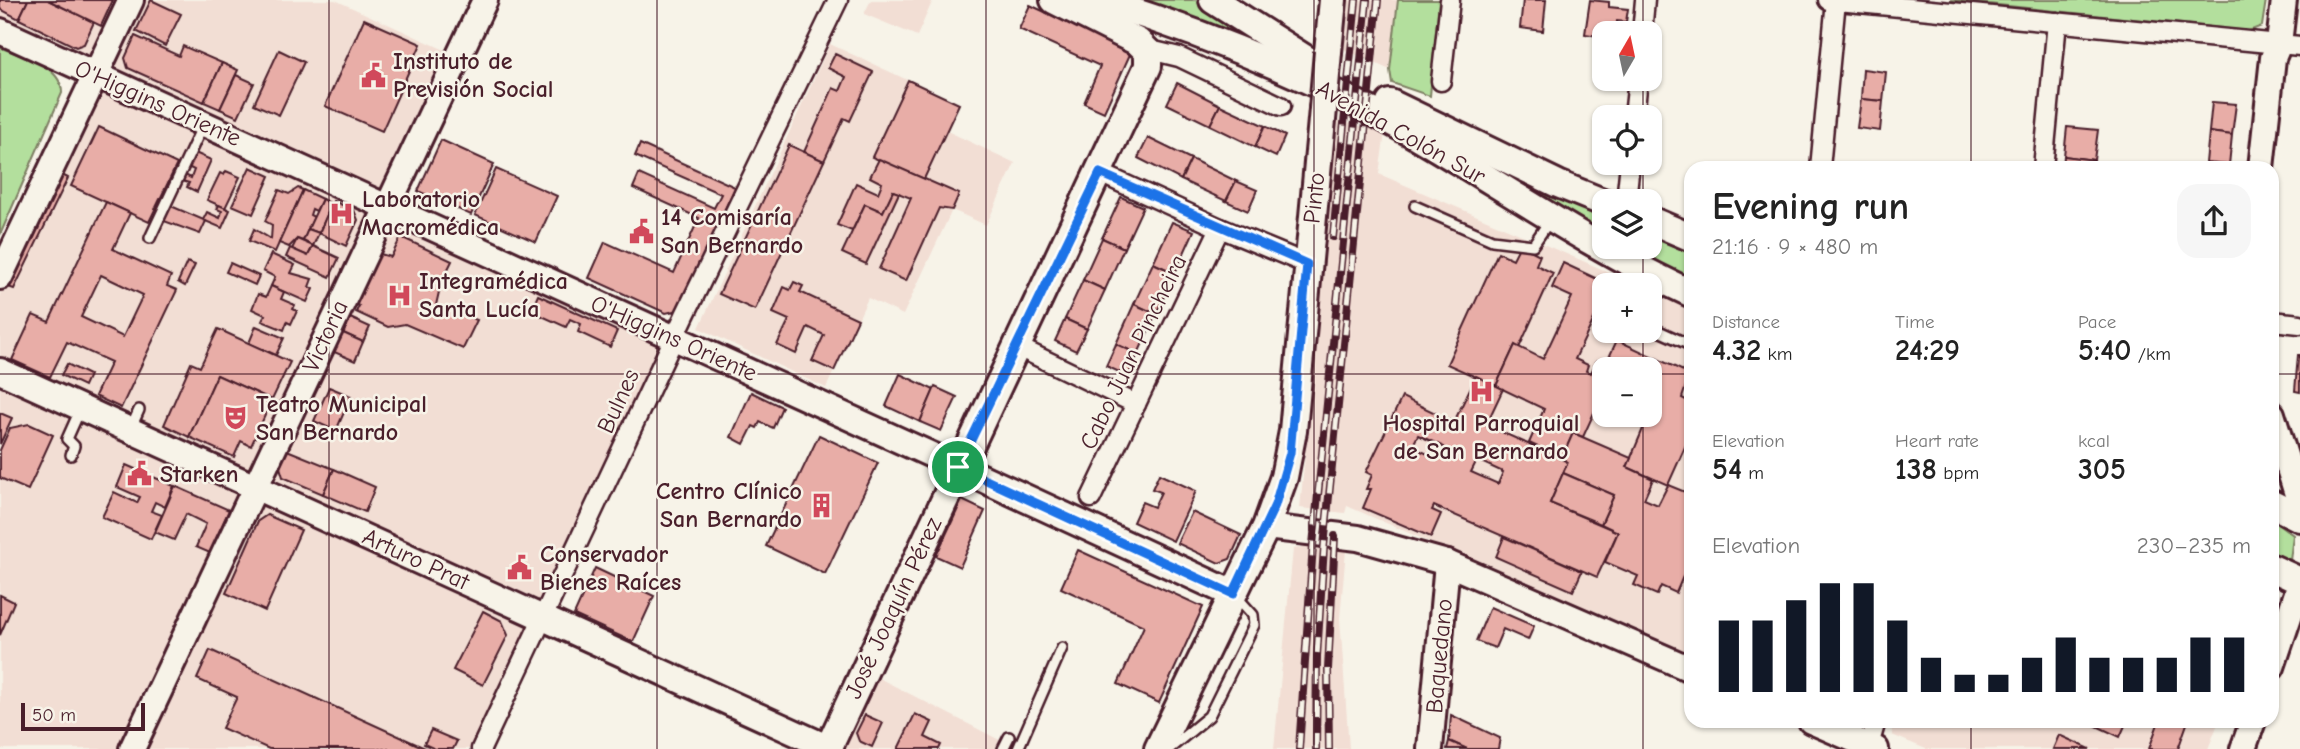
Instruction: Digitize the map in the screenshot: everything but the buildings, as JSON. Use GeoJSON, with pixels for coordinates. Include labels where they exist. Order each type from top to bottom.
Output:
{"type":"FeatureCollection","features":[{"type":"Feature","properties":{"kind":"main road","name":"Avenida Colón Sur"},"geometry":{"type":"LineString","coordinates":[[1055,0],[1134,39],[1146,49]]}},
{"type":"Feature","properties":{"kind":"main road","name":"Avenida Colón Sur"},"geometry":{"type":"LineString","coordinates":[[1098,0],[1200,32],[1260,56],[1410,132],[1550,220],[1634,267],[1684,290]]}},
{"type":"Feature","properties":{"kind":"main road"},"geometry":{"type":"LineString","coordinates":[[1213,0],[1315,65],[1558,184],[1592,198]]}},
{"type":"Feature","properties":{"kind":"main road","name":"Pinto"},"geometry":{"type":"LineString","coordinates":[[1158,749],[1266,527],[1290,453],[1333,0]]}},
{"type":"Feature","properties":{"kind":"main road","name":"José Joaquín Pérez"},"geometry":{"type":"LineString","coordinates":[[829,749],[958,467],[1100,173],[1148,66],[1146,49]]}},
{"type":"Feature","properties":{"kind":"main road"},"geometry":{"type":"LineString","coordinates":[[1662,225],[1684,234]]}},
{"type":"Feature","properties":{"kind":"main road","name":"O'Higgins Oriente"},"geometry":{"type":"LineString","coordinates":[[958,467],[1233,594]]}},
{"type":"Feature","properties":{"kind":"main road"},"geometry":{"type":"LineString","coordinates":[[2279,508],[2300,518]]}},
{"type":"Feature","properties":{"kind":"main road"},"geometry":{"type":"LineString","coordinates":[[2279,572],[2300,583]]}},
{"type":"Feature","properties":{"kind":"street"},"geometry":{"type":"LineString","coordinates":[[0,276],[131,0]]}},
{"type":"Feature","properties":{"kind":"street","name":"Victoria"},"geometry":{"type":"LineString","coordinates":[[132,749],[485,0]]}},
{"type":"Feature","properties":{"kind":"street","name":"Bulnes"},"geometry":{"type":"LineString","coordinates":[[481,749],[838,0]]}},
{"type":"Feature","properties":{"kind":"street"},"geometry":{"type":"LineString","coordinates":[[1441,81],[1450,0]]}},
{"type":"Feature","properties":{"kind":"street"},"geometry":{"type":"LineString","coordinates":[[1643,21],[1646,0]]}},
{"type":"Feature","properties":{"kind":"street"},"geometry":{"type":"LineString","coordinates":[[1828,0],[2290,45]]}},
{"type":"Feature","properties":{"kind":"street"},"geometry":{"type":"LineString","coordinates":[[1821,161],[1836,0]]}},
{"type":"Feature","properties":{"kind":"street"},"geometry":{"type":"LineString","coordinates":[[2284,0],[2290,45]]}},
{"type":"Feature","properties":{"kind":"street"},"geometry":{"type":"LineString","coordinates":[[2044,161],[2057,22]]}},
{"type":"Feature","properties":{"kind":"street","name":"O'Higgins Oriente"},"geometry":{"type":"LineString","coordinates":[[0,31],[958,467]]}},
{"type":"Feature","properties":{"kind":"street"},"geometry":{"type":"LineString","coordinates":[[2262,161],[2273,58],[2290,45]]}},
{"type":"Feature","properties":{"kind":"street","name":"Avenida Colón Sur"},"geometry":{"type":"LineString","coordinates":[[1146,49],[1179,57],[1281,106]]}},
{"type":"Feature","properties":{"kind":"street"},"geometry":{"type":"LineString","coordinates":[[1100,173],[1307,264]]}},
{"type":"Feature","properties":{"kind":"street","name":"Cabo Juan Pincheira"},"geometry":{"type":"LineString","coordinates":[[1091,498],[1220,228]]}},
{"type":"Feature","properties":{"kind":"street"},"geometry":{"type":"LineString","coordinates":[[2279,322],[2300,324]]}},
{"type":"Feature","properties":{"kind":"street"},"geometry":{"type":"LineString","coordinates":[[1016,346],[1136,404]]}},
{"type":"Feature","properties":{"kind":"street","name":"Arturo Prat"},"geometry":{"type":"LineString","coordinates":[[0,371],[81,407],[135,420],[256,485],[829,749]]}},
{"type":"Feature","properties":{"kind":"street"},"geometry":{"type":"LineString","coordinates":[[2279,436],[2300,504]]}},
{"type":"Feature","properties":{"kind":"street"},"geometry":{"type":"LineString","coordinates":[[1266,527],[1367,540],[1447,563],[1684,666]]}},
{"type":"Feature","properties":{"kind":"street","name":"Baquedano"},"geometry":{"type":"LineString","coordinates":[[1430,749],[1447,563]]}},
{"type":"Feature","properties":{"kind":"street"},"geometry":{"type":"LineString","coordinates":[[2279,646],[2300,583]]}},
{"type":"Feature","properties":{"kind":"street"},"geometry":{"type":"LineString","coordinates":[[1827,728],[1871,748],[1875,728]]}},
{"type":"Feature","properties":{"kind":"street"},"geometry":{"type":"LineString","coordinates":[[2243,749],[2250,728]]}},
{"type":"Feature","properties":{"kind":"lane"},"geometry":{"type":"LineString","coordinates":[[150,238],[204,123]]}},
{"type":"Feature","properties":{"kind":"lane"},"geometry":{"type":"LineString","coordinates":[[1415,206],[1502,243],[1533,245],[1550,220]]}},
{"type":"Feature","properties":{"kind":"lane"},"geometry":{"type":"LineString","coordinates":[[1662,332],[1684,342]]}},
{"type":"Feature","properties":{"kind":"lane"},"geometry":{"type":"LineString","coordinates":[[71,455],[74,446],[67,439],[81,407]]}},
{"type":"Feature","properties":{"kind":"lane"},"geometry":{"type":"LineString","coordinates":[[1169,749],[1209,716],[1255,621],[1246,603],[1233,594]]}},
{"type":"Feature","properties":{"kind":"lane"},"geometry":{"type":"LineString","coordinates":[[1018,749],[1062,648]]}},
{"type":"Feature","properties":{"kind":"lane"},"geometry":{"type":"LineString","coordinates":[[1003,749],[1009,737]]}},
{"type":"Feature","properties":{"kind":"shaded area"},"geometry":{"type":"Polygon","coordinates":[[[0,0],[335,0],[447,51],[370,212],[662,343],[472,749],[0,749],[0,293],[107,65],[0,17],[0,0]]]}},
{"type":"Feature","properties":{"kind":"shaded area"},"geometry":{"type":"Polygon","coordinates":[[[871,0],[933,0],[917,36],[864,14],[871,0]]]}},
{"type":"Feature","properties":{"kind":"shaded area"},"geometry":{"type":"Polygon","coordinates":[[[1349,0],[1398,0],[1390,70],[1344,49],[1349,0]]]}},
{"type":"Feature","properties":{"kind":"shaded area"},"geometry":{"type":"Polygon","coordinates":[[[830,44],[959,104],[947,131],[1015,163],[986,225],[952,210],[903,315],[868,298],[826,388],[699,328],[830,44]]]}},
{"type":"Feature","properties":{"kind":"shaded area","name":"Hospital Parroquial de San Bernardo"},"geometry":{"type":"Polygon","coordinates":[[[1337,120],[1385,133],[1379,174],[1611,273],[1592,273],[1592,343],[1662,343],[1662,296],[1684,306],[1684,652],[1347,506],[1345,513],[1300,508],[1337,120]]]}},
{"type":"Feature","properties":{"kind":"shaded area"},"geometry":{"type":"Polygon","coordinates":[[[1313,545],[1346,550],[1340,618],[1349,749],[1274,749],[1293,549],[1313,545]]]}},
{"type":"Feature","properties":{"kind":"shaded area"},"geometry":{"type":"Polygon","coordinates":[[[873,675],[1017,749],[839,749],[873,675]]]}},
{"type":"Feature","properties":{"kind":"shaded area"},"geometry":{"type":"Polygon","coordinates":[[[1892,728],[2216,728],[2208,749],[1926,749],[1892,735],[1892,728]]]}},
{"type":"Feature","properties":{"kind":"green space"},"geometry":{"type":"Polygon","coordinates":[[[1122,0],[1198,0],[1252,43],[1122,0]]]}},
{"type":"Feature","properties":{"kind":"green space"},"geometry":{"type":"Polygon","coordinates":[[[1398,0],[1439,0],[1430,96],[1392,83],[1390,70],[1398,0]]]}},
{"type":"Feature","properties":{"kind":"green space"},"geometry":{"type":"Polygon","coordinates":[[[1950,0],[2266,0],[2262,26],[2249,31],[1950,0]]]}},
{"type":"Feature","properties":{"kind":"green space"},"geometry":{"type":"Polygon","coordinates":[[[0,47],[48,69],[60,83],[62,93],[0,235],[0,47]]]}},
{"type":"Feature","properties":{"kind":"green space"},"geometry":{"type":"Polygon","coordinates":[[[1480,159],[1592,211],[1592,229],[1480,159]]]}},
{"type":"Feature","properties":{"kind":"green space"},"geometry":{"type":"Polygon","coordinates":[[[1662,241],[1684,250],[1684,278],[1645,259],[1662,259],[1662,241]]]}},
{"type":"Feature","properties":{"kind":"green space"},"geometry":{"type":"Polygon","coordinates":[[[2279,524],[2293,535],[2290,561],[2279,563],[2279,524]]]}},
{"type":"Feature","properties":{"kind":"railway"},"geometry":{"type":"LineString","coordinates":[[1333,237],[1356,0]]}},
{"type":"Feature","properties":{"kind":"railway"},"geometry":{"type":"LineString","coordinates":[[1299,749],[1313,545],[1367,0]]}},
{"type":"Feature","properties":{"kind":"railway"},"geometry":{"type":"LineString","coordinates":[[1316,749],[1317,656],[1324,547],[1378,0]]}},
{"type":"Feature","properties":{"kind":"railway"},"geometry":{"type":"LineString","coordinates":[[1329,749],[1328,669],[1335,536]]}},
{"type":"Feature","properties":{"kind":"place","name":"Instituto de Previsión Social"},"geometry":{"type":"Point","coordinates":[373,75]}},
{"type":"Feature","properties":{"kind":"place","name":"Laboratorio Macromédica"},"geometry":{"type":"Point","coordinates":[342,213]}},
{"type":"Feature","properties":{"kind":"place","name":"14 Comisaría San Bernardo"},"geometry":{"type":"Point","coordinates":[641,231]}},
{"type":"Feature","properties":{"kind":"place","name":"Integramédica Santa Lucía"},"geometry":{"type":"Point","coordinates":[399,295]}},
{"type":"Feature","properties":{"kind":"place","name":"Hospital Parroquial de San Bernardo"},"geometry":{"type":"Point","coordinates":[1481,392]}},
{"type":"Feature","properties":{"kind":"place","name":"Teatro Municipal San Bernardo"},"geometry":{"type":"Point","coordinates":[236,418]}},
{"type":"Feature","properties":{"kind":"place","name":"Starken"},"geometry":{"type":"Point","coordinates":[140,474]}},
{"type":"Feature","properties":{"kind":"place","name":"Centro Clínico San Bernardo"},"geometry":{"type":"Point","coordinates":[822,505]}},
{"type":"Feature","properties":{"kind":"place","name":"Conservador Bienes Raíces"},"geometry":{"type":"Point","coordinates":[520,568]}},
{"type":"Feature","properties":{"kind":"route"},"geometry":{"type":"LineString","coordinates":[[1100,173],[1307,264],[1290,453],[1275,505],[1233,594],[958,467],[1100,173]]}}]}
